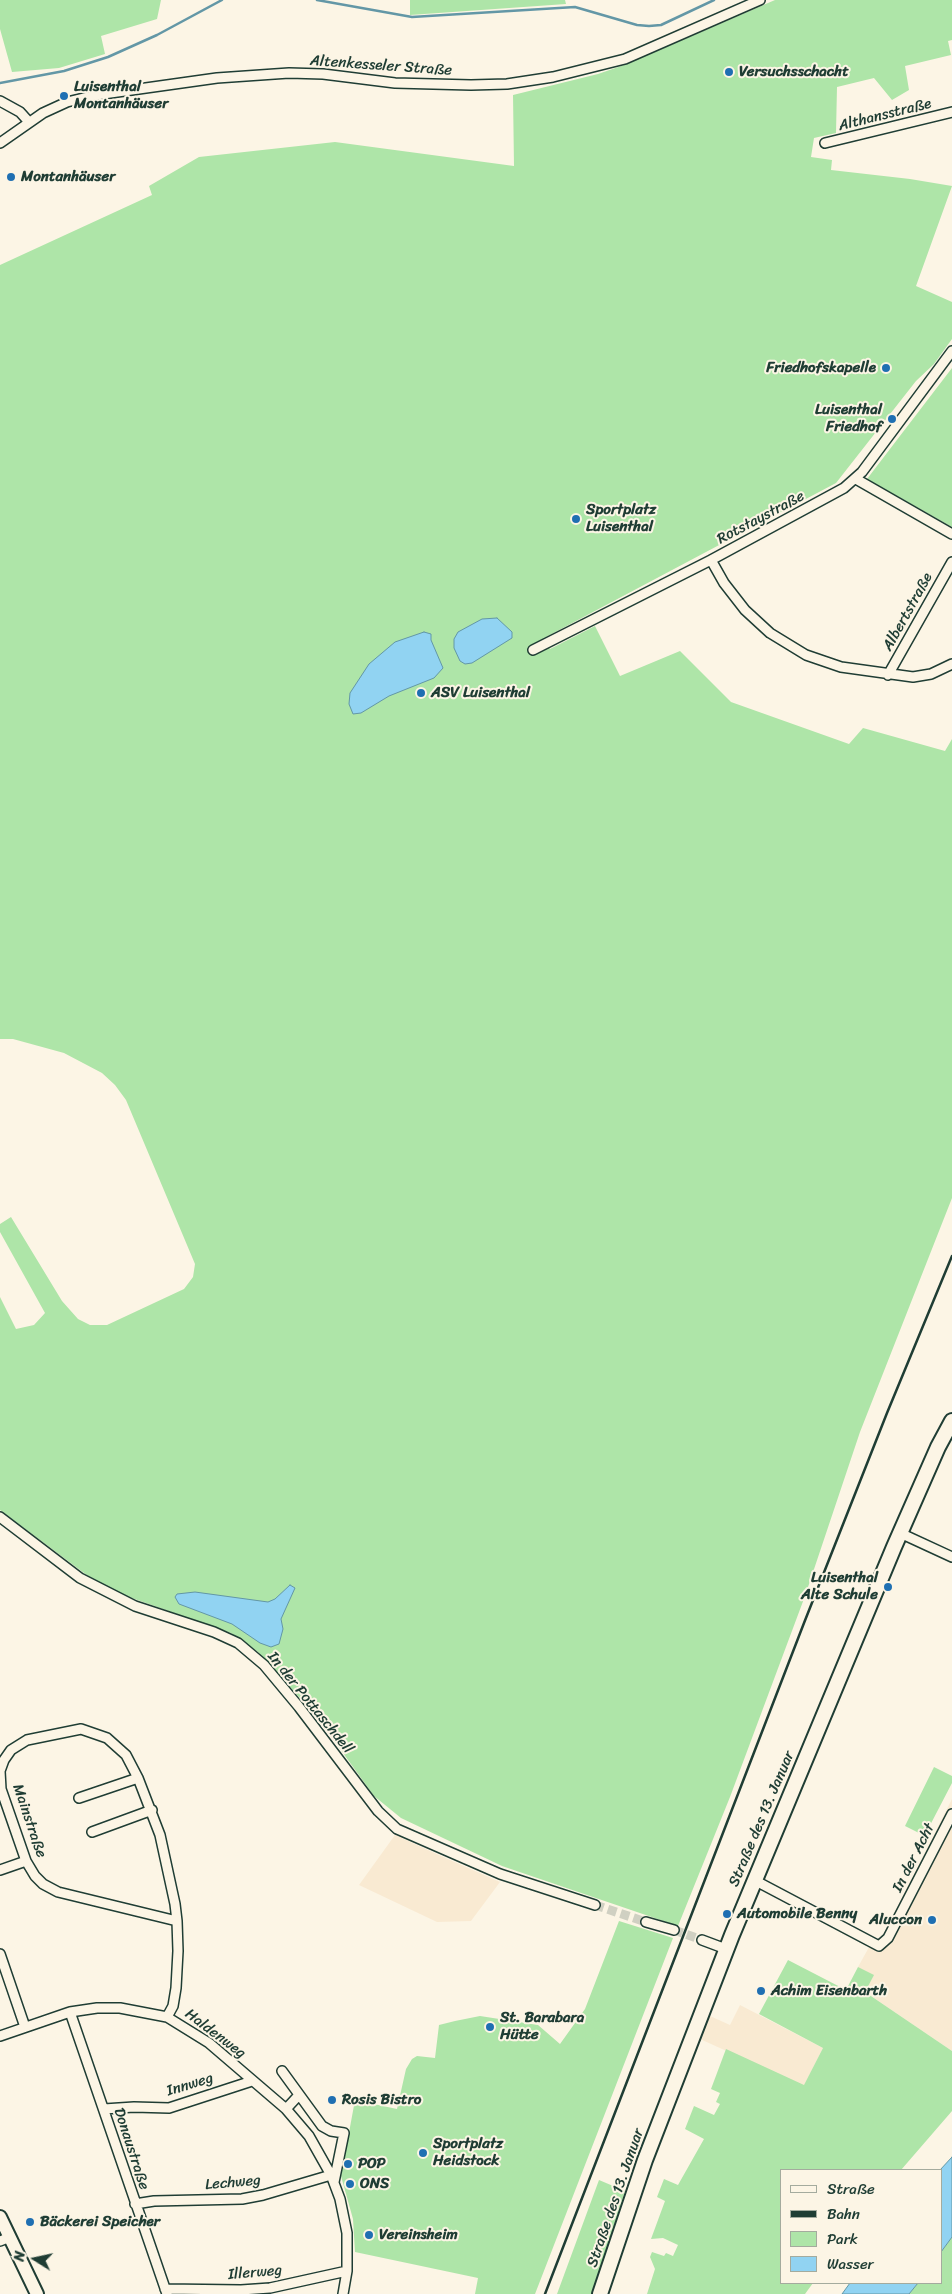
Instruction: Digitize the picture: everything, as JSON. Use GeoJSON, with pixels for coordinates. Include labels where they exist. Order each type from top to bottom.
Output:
{"type":"FeatureCollection","features":[{"type":"Feature","properties":{"kind":"main road","name":"Straße des 13. Januar"},"geometry":{"type":"LineString","coordinates":[[600,2294],[648,2151],[726,1949],[900,1534],[952,1421]]}},
{"type":"Feature","properties":{"kind":"street","name":"Altenkesseler Straße"},"geometry":{"type":"LineString","coordinates":[[0,144],[29,122],[67,102],[217,78],[289,73],[323,74],[404,83],[471,85],[536,80],[625,60],[760,0]]}},
{"type":"Feature","properties":{"kind":"street"},"geometry":{"type":"LineString","coordinates":[[0,101],[20,112],[29,122]]}},
{"type":"Feature","properties":{"kind":"street","name":"Althansstraße"},"geometry":{"type":"LineString","coordinates":[[826,144],[952,112]]}},
{"type":"Feature","properties":{"kind":"street","name":"Rotstaystraße"},"geometry":{"type":"LineString","coordinates":[[534,650],[712,560],[834,494],[856,479],[952,351]]}},
{"type":"Feature","properties":{"kind":"street"},"geometry":{"type":"LineString","coordinates":[[856,479],[952,534]]}},
{"type":"Feature","properties":{"kind":"street","name":"Albertstraße"},"geometry":{"type":"LineString","coordinates":[[712,560],[724,583],[745,610],[787,645],[806,655],[830,664],[888,675],[922,677],[943,670],[952,664]]}},
{"type":"Feature","properties":{"kind":"street","name":"Albertstraße"},"geometry":{"type":"LineString","coordinates":[[888,675],[952,562]]}},
{"type":"Feature","properties":{"kind":"street","name":"In der Pottaschdell"},"geometry":{"type":"LineString","coordinates":[[0,1517],[80,1578],[135,1606],[214,1632],[238,1643],[264,1665],[299,1707],[378,1811],[397,1829],[500,1874],[595,1905]]}},
{"type":"Feature","properties":{"kind":"street"},"geometry":{"type":"LineString","coordinates":[[900,1534],[952,1557]]}},
{"type":"Feature","properties":{"kind":"street","name":"Mainstraße"},"geometry":{"type":"LineString","coordinates":[[168,2017],[173,2006],[176,1988],[177,1921],[167,1860],[152,1810],[126,1755],[107,1738],[81,1729],[27,1740],[11,1750],[4,1760],[0,1771],[1,1789],[26,1861],[43,1884],[58,1892],[177,1921]]}},
{"type":"Feature","properties":{"kind":"street"},"geometry":{"type":"LineString","coordinates":[[79,1798],[138,1778]]}},
{"type":"Feature","properties":{"kind":"street"},"geometry":{"type":"LineString","coordinates":[[92,1832],[152,1810]]}},
{"type":"Feature","properties":{"kind":"street","name":"In der Acht"},"geometry":{"type":"LineString","coordinates":[[754,1880],[879,1946],[888,1938],[952,1814]]}},
{"type":"Feature","properties":{"kind":"street"},"geometry":{"type":"LineString","coordinates":[[0,1870],[26,1861]]}},
{"type":"Feature","properties":{"kind":"street"},"geometry":{"type":"LineString","coordinates":[[646,1922],[674,1930]]}},
{"type":"Feature","properties":{"kind":"street"},"geometry":{"type":"LineString","coordinates":[[702,1940],[726,1949]]}},
{"type":"Feature","properties":{"kind":"street"},"geometry":{"type":"LineString","coordinates":[[0,1954],[25,2027]]}},
{"type":"Feature","properties":{"kind":"street","name":"Haldenweg"},"geometry":{"type":"LineString","coordinates":[[0,2036],[70,2012],[97,2008],[120,2008],[168,2017],[209,2043],[286,2110],[309,2136],[331,2175],[340,2199],[347,2233],[347,2270],[343,2294]]}},
{"type":"Feature","properties":{"kind":"street","name":"Donaustraße"},"geometry":{"type":"LineString","coordinates":[[70,2012],[166,2292]]}},
{"type":"Feature","properties":{"kind":"street","name":"Haldenweg"},"geometry":{"type":"LineString","coordinates":[[282,2071],[322,2126],[331,2131],[344,2133],[334,2184]]}},
{"type":"Feature","properties":{"kind":"street","name":"Innweg"},"geometry":{"type":"LineString","coordinates":[[104,2109],[134,2107],[169,2108],[252,2081]]}},
{"type":"Feature","properties":{"kind":"street"},"geometry":{"type":"LineString","coordinates":[[286,2110],[299,2095]]}},
{"type":"Feature","properties":{"kind":"street","name":"Lechweg"},"geometry":{"type":"LineString","coordinates":[[135,2204],[154,2200],[242,2199],[263,2195],[331,2175]]}},
{"type":"Feature","properties":{"kind":"street"},"geometry":{"type":"LineString","coordinates":[[0,2218],[5,2239],[37,2294]]}},
{"type":"Feature","properties":{"kind":"street","name":"Illerweg"},"geometry":{"type":"LineString","coordinates":[[166,2292],[270,2288],[347,2270]]}},
{"type":"Feature","properties":{"kind":"shaded area"},"geometry":{"type":"Polygon","coordinates":[[[952,1799],[952,2051],[865,1992],[858,1967],[873,1940],[879,1940],[882,1937],[952,1799]]]}},
{"type":"Feature","properties":{"kind":"shaded area"},"geometry":{"type":"Polygon","coordinates":[[[395,1835],[500,1882],[471,1921],[437,1922],[359,1885],[395,1835]]]}},
{"type":"Feature","properties":{"kind":"shaded area"},"geometry":{"type":"Polygon","coordinates":[[[740,2005],[823,2048],[804,2086],[700,2039],[710,2016],[730,2025],[740,2005]]]}},
{"type":"Feature","properties":{"kind":"green space"},"geometry":{"type":"Polygon","coordinates":[[[0,0],[161,0],[157,19],[101,36],[105,54],[59,68],[12,72],[0,29],[0,0]]]}},
{"type":"Feature","properties":{"kind":"green space"},"geometry":{"type":"Polygon","coordinates":[[[410,0],[565,0],[566,4],[410,15],[410,0]]]}},
{"type":"Feature","properties":{"kind":"green space"},"geometry":{"type":"Polygon","coordinates":[[[775,0],[952,0],[952,40],[948,41],[951,55],[905,66],[909,90],[892,100],[874,78],[837,87],[836,133],[814,138],[811,157],[832,160],[831,170],[952,186],[916,286],[952,302],[952,339],[934,364],[916,381],[836,483],[544,638],[550,649],[595,626],[620,676],[680,651],[731,702],[849,744],[863,728],[945,751],[952,739],[952,1198],[860,1432],[805,1596],[730,1797],[678,1926],[502,1866],[401,1818],[374,1796],[317,1717],[258,1652],[231,1633],[126,1596],[92,1579],[0,1510],[0,1297],[16,1329],[34,1325],[45,1313],[0,1232],[0,1224],[11,1217],[62,1301],[78,1319],[90,1325],[107,1325],[184,1289],[193,1277],[195,1264],[126,1100],[115,1085],[102,1073],[64,1053],[13,1039],[0,1039],[0,265],[152,195],[149,186],[199,157],[335,142],[514,166],[513,95],[598,74],[627,64],[775,0]]]}},
{"type":"Feature","properties":{"kind":"green space"},"geometry":{"type":"Polygon","coordinates":[[[952,368],[952,527],[867,479],[952,368]]]}},
{"type":"Feature","properties":{"kind":"green space"},"geometry":{"type":"Polygon","coordinates":[[[934,1767],[952,1776],[952,1783],[926,1833],[921,1834],[905,1826],[934,1767]]]}},
{"type":"Feature","properties":{"kind":"green space"},"geometry":{"type":"Polygon","coordinates":[[[619,1921],[673,1938],[535,2294],[475,2294],[478,2278],[355,2252],[353,2219],[341,2176],[355,2100],[397,2109],[406,2069],[412,2059],[417,2056],[435,2058],[439,2025],[480,2016],[538,2025],[560,2044],[585,2009],[619,1921]]]}},
{"type":"Feature","properties":{"kind":"green space"},"geometry":{"type":"Polygon","coordinates":[[[788,1960],[846,1990],[858,1967],[874,1975],[865,1992],[952,2051],[952,2111],[902,2169],[780,2169],[780,2284],[812,2284],[805,2294],[647,2294],[655,2269],[650,2257],[652,2252],[664,2256],[666,2253],[673,2256],[678,2245],[663,2238],[651,2239],[665,2201],[657,2197],[664,2179],[678,2185],[704,2139],[685,2129],[694,2106],[714,2115],[720,2104],[716,2102],[720,2093],[711,2089],[726,2049],[804,2085],[823,2048],[759,2014],[788,1960]]]}},
{"type":"Feature","properties":{"kind":"green space"},"geometry":{"type":"Polygon","coordinates":[[[599,2180],[625,2191],[593,2294],[557,2294],[599,2180]]]}},
{"type":"Feature","properties":{"kind":"green space"},"geometry":{"type":"Polygon","coordinates":[[[952,2237],[952,2294],[909,2294],[917,2284],[942,2284],[942,2251],[952,2237]]]}},
{"type":"Feature","properties":{"kind":"water"},"geometry":{"type":"Polygon","coordinates":[[[497,618],[512,632],[512,638],[472,663],[465,664],[460,661],[454,648],[454,639],[458,632],[482,619],[497,618]]]}},
{"type":"Feature","properties":{"kind":"water"},"geometry":{"type":"Polygon","coordinates":[[[424,632],[431,634],[431,640],[443,668],[434,678],[389,696],[361,713],[353,714],[349,704],[350,693],[369,664],[395,642],[424,632]]]}},
{"type":"Feature","properties":{"kind":"water"},"geometry":{"type":"Polygon","coordinates":[[[290,1585],[295,1588],[281,1619],[283,1629],[279,1644],[271,1647],[260,1643],[232,1624],[179,1604],[175,1597],[177,1594],[195,1592],[268,1602],[275,1599],[290,1585]]]}},
{"type":"Feature","properties":{"kind":"water"},"geometry":{"type":"Polygon","coordinates":[[[952,2157],[952,2237],[942,2251],[942,2169],[952,2157]]]}},
{"type":"Feature","properties":{"kind":"water"},"geometry":{"type":"Polygon","coordinates":[[[849,2284],[917,2284],[909,2294],[842,2294],[849,2284]]]}},
{"type":"Feature","properties":{"kind":"waterway"},"geometry":{"type":"LineString","coordinates":[[0,83],[64,71],[108,57],[157,35],[222,0]]}},
{"type":"Feature","properties":{"kind":"waterway"},"geometry":{"type":"LineString","coordinates":[[317,0],[412,17],[575,7],[637,25],[649,26],[661,25],[714,0]]}},
{"type":"Feature","properties":{"kind":"tunnel"},"geometry":{"type":"LineString","coordinates":[[595,1905],[646,1922]]}},
{"type":"Feature","properties":{"kind":"tunnel"},"geometry":{"type":"LineString","coordinates":[[674,1930],[702,1940]]}},
{"type":"Feature","properties":{"kind":"railway"},"geometry":{"type":"LineString","coordinates":[[545,2294],[804,1623],[887,1413],[952,1256]]}},
{"type":"Feature","properties":{"kind":"place","name":"Versuchsschacht"},"geometry":{"type":"Point","coordinates":[729,72]}},
{"type":"Feature","properties":{"kind":"place","name":"Luisenthal Montanhäuser"},"geometry":{"type":"Point","coordinates":[64,96]}},
{"type":"Feature","properties":{"kind":"place","name":"Montanhäuser"},"geometry":{"type":"Point","coordinates":[11,177]}},
{"type":"Feature","properties":{"kind":"place","name":"Friedhofskapelle"},"geometry":{"type":"Point","coordinates":[886,368]}},
{"type":"Feature","properties":{"kind":"place","name":"Luisenthal Friedhof"},"geometry":{"type":"Point","coordinates":[892,419]}},
{"type":"Feature","properties":{"kind":"place","name":"Sportplatz Luisenthal"},"geometry":{"type":"Point","coordinates":[576,519]}},
{"type":"Feature","properties":{"kind":"place","name":"ASV Luisenthal"},"geometry":{"type":"Point","coordinates":[421,693]}},
{"type":"Feature","properties":{"kind":"place","name":"Luisenthal Alte Schule"},"geometry":{"type":"Point","coordinates":[888,1587]}},
{"type":"Feature","properties":{"kind":"place","name":"Automobile Benny"},"geometry":{"type":"Point","coordinates":[727,1914]}},
{"type":"Feature","properties":{"kind":"place","name":"Aluccon"},"geometry":{"type":"Point","coordinates":[932,1920]}},
{"type":"Feature","properties":{"kind":"place","name":"Achim Eisenbarth"},"geometry":{"type":"Point","coordinates":[761,1991]}},
{"type":"Feature","properties":{"kind":"place","name":"St. Barabara Hütte"},"geometry":{"type":"Point","coordinates":[490,2027]}},
{"type":"Feature","properties":{"kind":"place","name":"Rosis Bistro"},"geometry":{"type":"Point","coordinates":[332,2100]}},
{"type":"Feature","properties":{"kind":"place","name":"Sportplatz Heidstock"},"geometry":{"type":"Point","coordinates":[423,2153]}},
{"type":"Feature","properties":{"kind":"place","name":"POP"},"geometry":{"type":"Point","coordinates":[348,2164]}},
{"type":"Feature","properties":{"kind":"place","name":"ONS"},"geometry":{"type":"Point","coordinates":[350,2184]}},
{"type":"Feature","properties":{"kind":"place","name":"Bäckerei Speicher"},"geometry":{"type":"Point","coordinates":[30,2222]}},
{"type":"Feature","properties":{"kind":"place","name":"Vereinsheim"},"geometry":{"type":"Point","coordinates":[369,2235]}}]}
